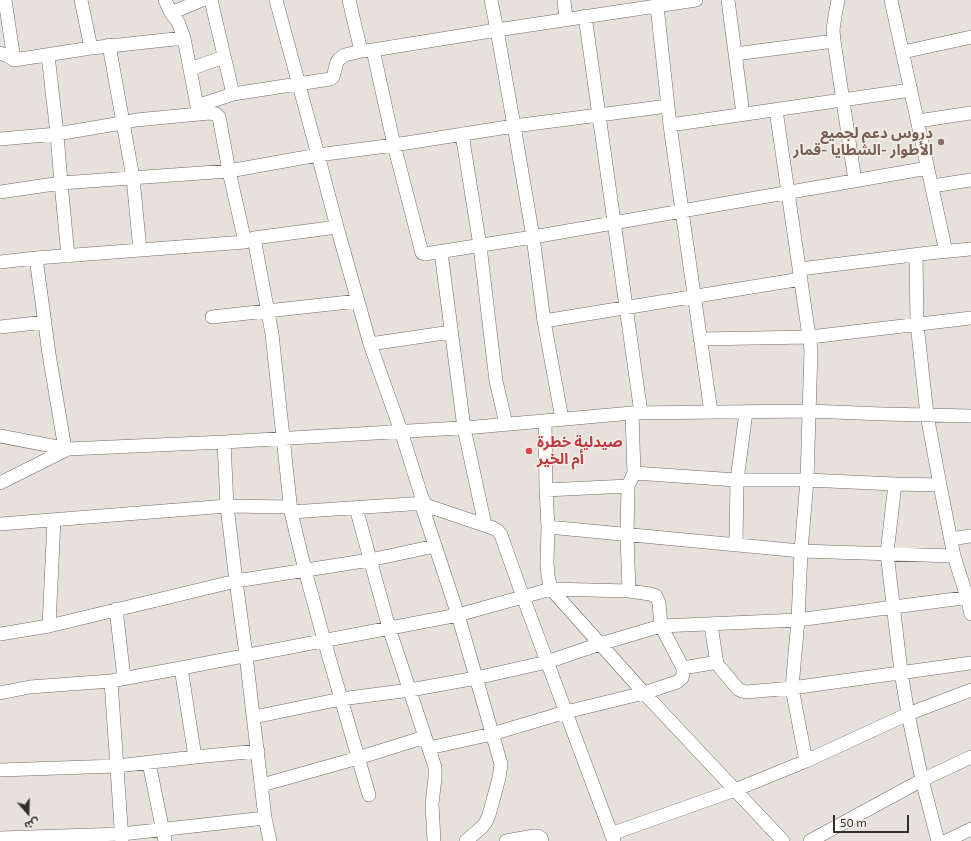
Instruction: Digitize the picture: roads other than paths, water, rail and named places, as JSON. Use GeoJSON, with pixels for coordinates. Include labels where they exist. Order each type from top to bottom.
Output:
{"type":"FeatureCollection","features":[{"type":"Feature","properties":{"kind":"street"},"geometry":{"type":"LineString","coordinates":[[6,0],[14,60]]}},
{"type":"Feature","properties":{"kind":"street"},"geometry":{"type":"LineString","coordinates":[[81,0],[91,48]]}},
{"type":"Feature","properties":{"kind":"street"},"geometry":{"type":"LineString","coordinates":[[165,0],[171,13],[178,22],[184,38],[198,110]]}},
{"type":"Feature","properties":{"kind":"street"},"geometry":{"type":"LineString","coordinates":[[171,13],[202,0]]}},
{"type":"Feature","properties":{"kind":"street"},"geometry":{"type":"LineString","coordinates":[[211,0],[233,94]]}},
{"type":"Feature","properties":{"kind":"street"},"geometry":{"type":"LineString","coordinates":[[276,0],[370,344],[401,431],[422,498],[435,546],[458,615],[501,764],[489,816],[482,827],[466,841]]}},
{"type":"Feature","properties":{"kind":"street"},"geometry":{"type":"LineString","coordinates":[[349,0],[367,50],[394,145],[421,251],[425,254],[533,237],[928,168]]}},
{"type":"Feature","properties":{"kind":"street"},"geometry":{"type":"LineString","coordinates":[[491,0],[533,237],[544,321],[562,419]]}},
{"type":"Feature","properties":{"kind":"street"},"geometry":{"type":"LineString","coordinates":[[564,0],[566,19]]}},
{"type":"Feature","properties":{"kind":"street"},"geometry":{"type":"LineString","coordinates":[[0,139],[57,134],[198,110],[233,94],[330,79],[333,77],[339,59],[345,55],[367,50],[584,16],[622,5],[657,6],[696,0]]}},
{"type":"Feature","properties":{"kind":"street"},"geometry":{"type":"LineString","coordinates":[[728,0],[743,114]]}},
{"type":"Feature","properties":{"kind":"street"},"geometry":{"type":"LineString","coordinates":[[838,0],[833,30],[834,42],[855,181]]}},
{"type":"Feature","properties":{"kind":"street"},"geometry":{"type":"LineString","coordinates":[[891,0],[912,90],[946,252]]}},
{"type":"Feature","properties":{"kind":"street"},"geometry":{"type":"LineString","coordinates":[[657,6],[670,125],[711,412]]}},
{"type":"Feature","properties":{"kind":"street"},"geometry":{"type":"LineString","coordinates":[[584,16],[614,223],[625,307],[636,413],[634,473],[628,486],[627,535],[629,591]]}},
{"type":"Feature","properties":{"kind":"street"},"geometry":{"type":"LineString","coordinates":[[903,52],[971,37]]}},
{"type":"Feature","properties":{"kind":"street"},"geometry":{"type":"LineString","coordinates":[[0,53],[14,60],[109,45],[184,38]]}},
{"type":"Feature","properties":{"kind":"street"},"geometry":{"type":"LineString","coordinates":[[735,54],[834,42]]}},
{"type":"Feature","properties":{"kind":"street"},"geometry":{"type":"LineString","coordinates":[[109,45],[133,178],[140,250]]}},
{"type":"Feature","properties":{"kind":"street"},"geometry":{"type":"LineString","coordinates":[[48,55],[68,256]]}},
{"type":"Feature","properties":{"kind":"street"},"geometry":{"type":"LineString","coordinates":[[190,69],[224,57]]}},
{"type":"Feature","properties":{"kind":"street"},"geometry":{"type":"LineString","coordinates":[[670,125],[912,90]]}},
{"type":"Feature","properties":{"kind":"street"},"geometry":{"type":"LineString","coordinates":[[0,192],[61,183],[229,171],[318,155],[394,145],[514,126],[668,106]]}},
{"type":"Feature","properties":{"kind":"street"},"geometry":{"type":"LineString","coordinates":[[198,110],[216,114],[220,117],[229,171],[250,240],[272,334],[290,509],[324,640],[369,795]]}},
{"type":"Feature","properties":{"kind":"street"},"geometry":{"type":"LineString","coordinates":[[776,110],[812,356],[807,480],[792,688],[806,761]]}},
{"type":"Feature","properties":{"kind":"street"},"geometry":{"type":"LineString","coordinates":[[918,121],[971,113]]}},
{"type":"Feature","properties":{"kind":"street"},"geometry":{"type":"LineString","coordinates":[[462,134],[480,246],[496,381],[506,424]]}},
{"type":"Feature","properties":{"kind":"street"},"geometry":{"type":"LineString","coordinates":[[932,186],[971,180]]}},
{"type":"Feature","properties":{"kind":"street"},"geometry":{"type":"LineString","coordinates":[[0,262],[250,240],[337,227]]}},
{"type":"Feature","properties":{"kind":"street"},"geometry":{"type":"LineString","coordinates":[[544,321],[694,296],[800,274],[916,255],[971,249]]}},
{"type":"Feature","properties":{"kind":"street"},"geometry":{"type":"LineString","coordinates":[[441,252],[464,428],[484,525]]}},
{"type":"Feature","properties":{"kind":"street"},"geometry":{"type":"LineString","coordinates":[[916,255],[917,324],[927,415],[954,556],[969,597],[971,614]]}},
{"type":"Feature","properties":{"kind":"street"},"geometry":{"type":"LineString","coordinates":[[36,258],[49,354],[67,449]]}},
{"type":"Feature","properties":{"kind":"street"},"geometry":{"type":"LineString","coordinates":[[212,317],[358,301]]}},
{"type":"Feature","properties":{"kind":"street"},"geometry":{"type":"LineString","coordinates":[[700,340],[810,337],[971,318]]}},
{"type":"Feature","properties":{"kind":"street"},"geometry":{"type":"LineString","coordinates":[[0,327],[45,322]]}},
{"type":"Feature","properties":{"kind":"street"},"geometry":{"type":"LineString","coordinates":[[370,344],[452,332]]}},
{"type":"Feature","properties":{"kind":"street"},"geometry":{"type":"LineString","coordinates":[[0,436],[67,449],[224,442],[464,428],[636,413],[809,411],[971,416]]}},
{"type":"Feature","properties":{"kind":"street"},"geometry":{"type":"LineString","coordinates":[[736,545],[737,480],[746,412]]}},
{"type":"Feature","properties":{"kind":"street"},"geometry":{"type":"LineString","coordinates":[[545,420],[548,527],[547,563],[551,589],[779,840]]}},
{"type":"Feature","properties":{"kind":"street"},"geometry":{"type":"LineString","coordinates":[[224,442],[227,506],[254,717],[265,818],[270,841]]}},
{"type":"Feature","properties":{"kind":"street"},"geometry":{"type":"LineString","coordinates":[[0,483],[67,449]]}},
{"type":"Feature","properties":{"kind":"street"},"geometry":{"type":"LineString","coordinates":[[634,473],[737,480],[807,480],[940,485]]}},
{"type":"Feature","properties":{"kind":"street"},"geometry":{"type":"LineString","coordinates":[[895,484],[887,553],[901,672],[922,780],[938,841]]}},
{"type":"Feature","properties":{"kind":"street"},"geometry":{"type":"LineString","coordinates":[[546,490],[628,486]]}},
{"type":"Feature","properties":{"kind":"street"},"geometry":{"type":"LineString","coordinates":[[0,524],[227,506],[290,509],[356,508],[423,503],[493,528],[498,531],[501,536],[613,837],[806,761],[908,714],[971,690]]}},
{"type":"Feature","properties":{"kind":"street"},"geometry":{"type":"LineString","coordinates":[[356,508],[389,628],[434,766],[435,773],[432,804],[434,841]]}},
{"type":"Feature","properties":{"kind":"street"},"geometry":{"type":"LineString","coordinates":[[48,626],[54,520]]}},
{"type":"Feature","properties":{"kind":"street"},"geometry":{"type":"LineString","coordinates":[[548,527],[801,551],[954,556]]}},
{"type":"Feature","properties":{"kind":"street"},"geometry":{"type":"LineString","coordinates":[[951,539],[971,536]]}},
{"type":"Feature","properties":{"kind":"street"},"geometry":{"type":"LineString","coordinates":[[0,634],[48,626],[236,581],[370,560],[435,546]]}},
{"type":"Feature","properties":{"kind":"street"},"geometry":{"type":"LineString","coordinates":[[0,693],[30,688],[117,680],[181,668],[458,615],[551,589],[629,591],[656,596],[659,603],[661,626],[683,668],[682,678],[672,685],[566,712],[492,734],[427,742],[358,758],[262,786]]}},
{"type":"Feature","properties":{"kind":"street"},"geometry":{"type":"LineString","coordinates":[[254,717],[341,699],[410,690],[476,678],[547,662],[600,644],[661,626],[798,620],[969,597]]}},
{"type":"Feature","properties":{"kind":"street"},"geometry":{"type":"LineString","coordinates":[[116,609],[117,766],[122,837]]}},
{"type":"Feature","properties":{"kind":"street"},"geometry":{"type":"LineString","coordinates":[[711,625],[717,664],[738,689],[746,692],[792,688],[971,663]]}},
{"type":"Feature","properties":{"kind":"street"},"geometry":{"type":"LineString","coordinates":[[683,668],[717,664]]}},
{"type":"Feature","properties":{"kind":"street"},"geometry":{"type":"LineString","coordinates":[[181,668],[196,757]]}},
{"type":"Feature","properties":{"kind":"street"},"geometry":{"type":"LineString","coordinates":[[0,770],[117,766],[258,751]]}},
{"type":"Feature","properties":{"kind":"street"},"geometry":{"type":"LineString","coordinates":[[810,841],[922,780],[971,757]]}},
{"type":"Feature","properties":{"kind":"street"},"geometry":{"type":"LineString","coordinates":[[149,763],[163,835]]}},
{"type":"Feature","properties":{"kind":"street"},"geometry":{"type":"LineString","coordinates":[[0,838],[62,839],[163,835],[265,818]]}},
{"type":"Feature","properties":{"kind":"street"},"geometry":{"type":"LineString","coordinates":[[946,841],[971,829]]}},
{"type":"Feature","properties":{"kind":"street"},"geometry":{"type":"LineString","coordinates":[[506,841],[534,836],[538,836],[542,841]]}},
{"type":"Feature","properties":{"kind":"place","name":"دروس دعم لجميع الأطوار -الشطايا -قمار"},"geometry":{"type":"Point","coordinates":[941,142]}},
{"type":"Feature","properties":{"kind":"place","name":"صيدلية خطرة أم الخير"},"geometry":{"type":"Point","coordinates":[529,451]}}]}
